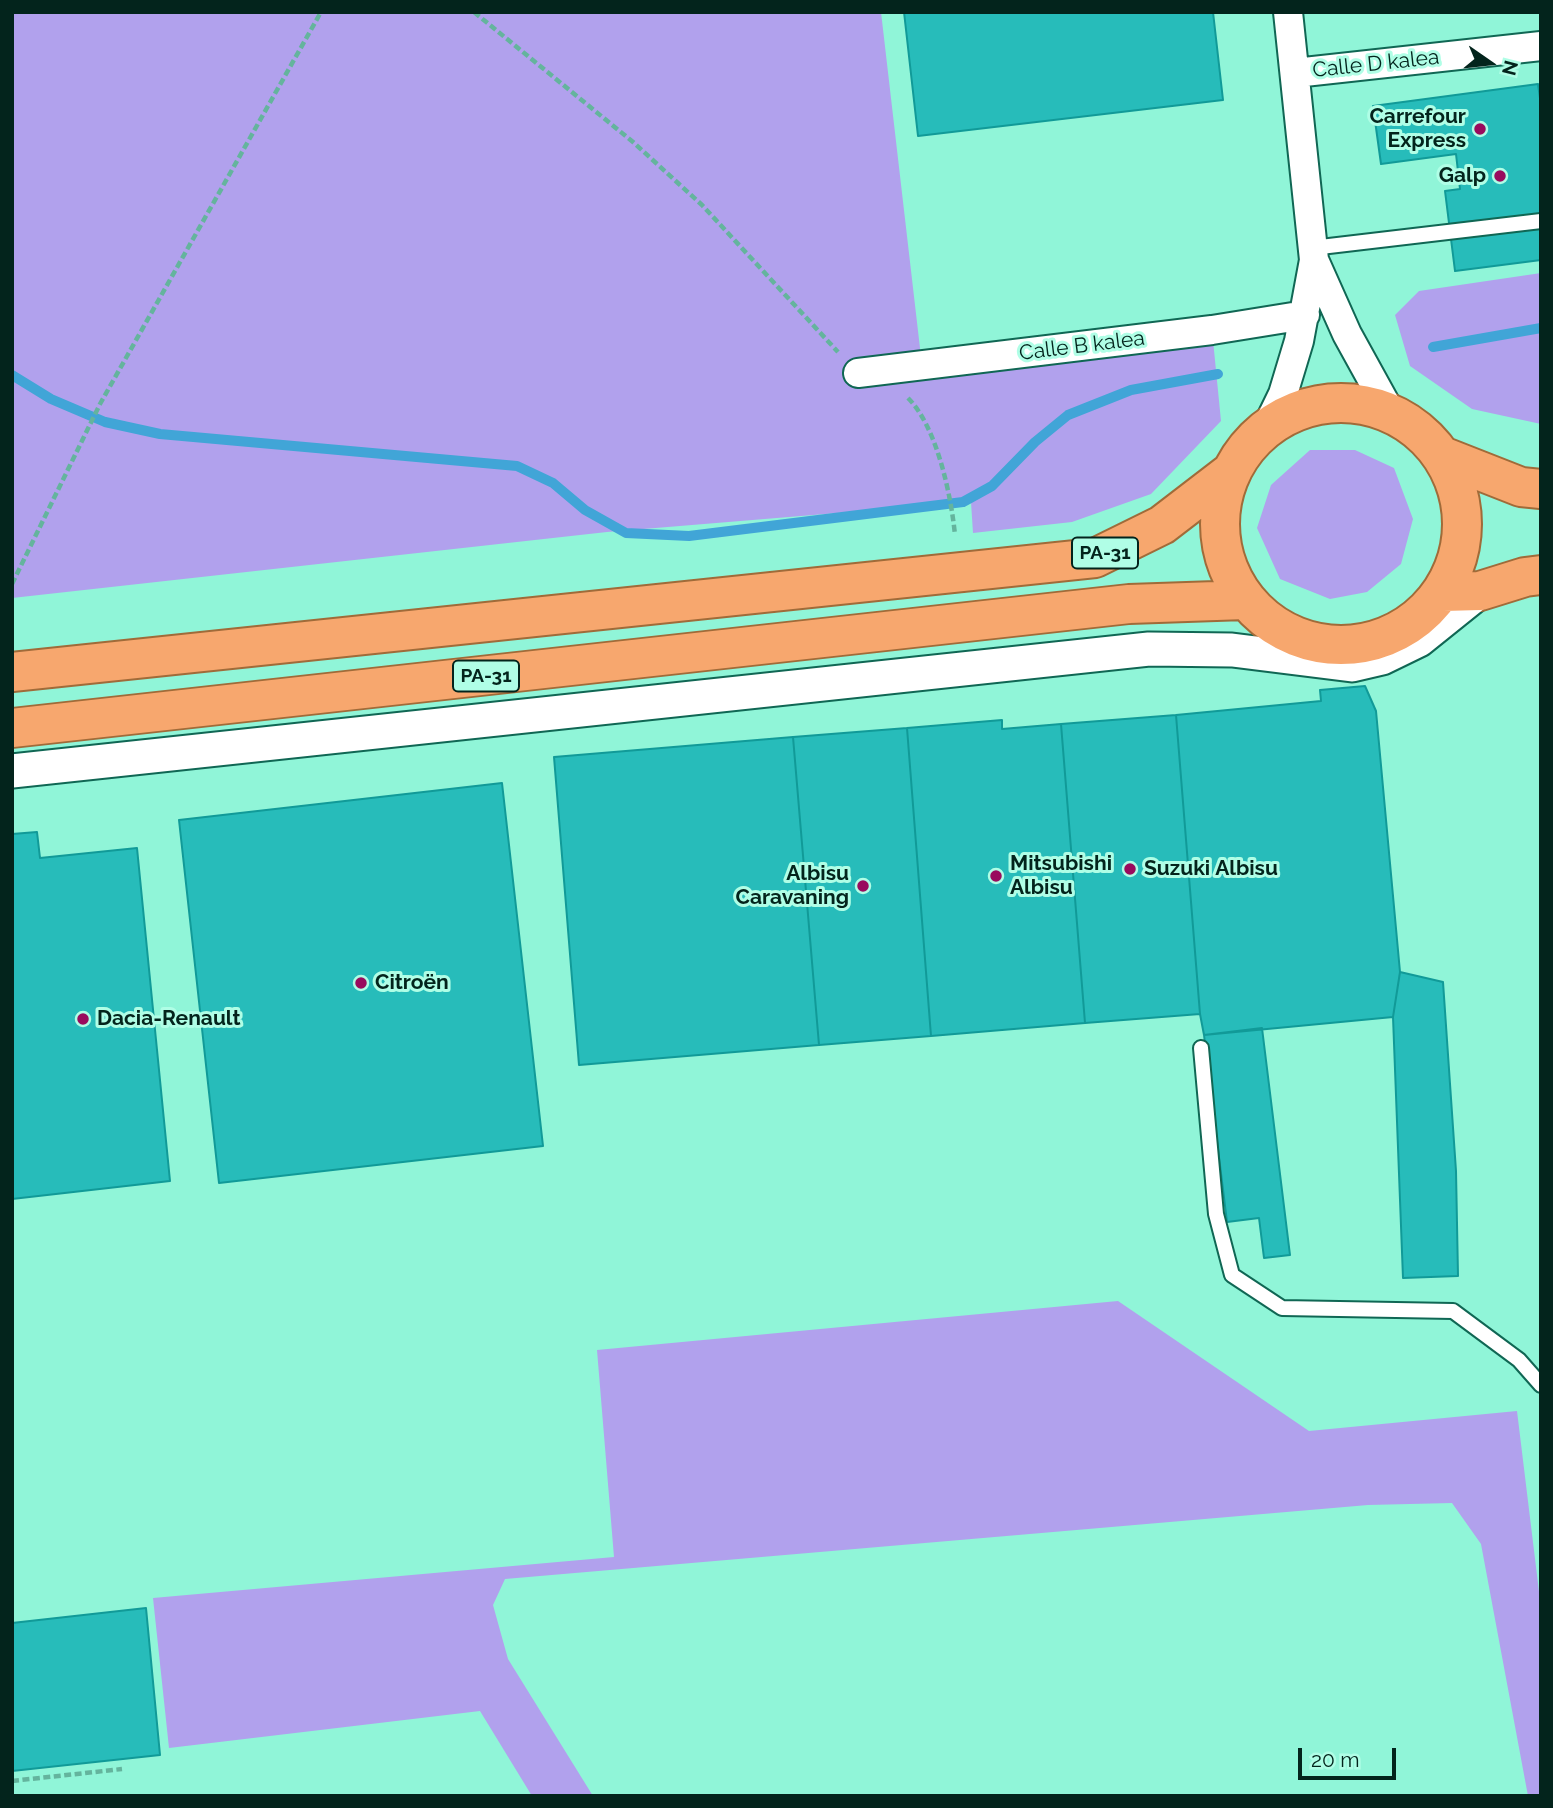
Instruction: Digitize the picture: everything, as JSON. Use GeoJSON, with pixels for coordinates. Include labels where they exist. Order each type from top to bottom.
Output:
{"type":"FeatureCollection","features":[{"type":"Feature","properties":{"kind":"highway","name":"PA-31"},"geometry":{"type":"LineString","coordinates":[[1461,592],[1457,559],[1463,524],[1457,488],[1442,456],[1419,430],[1390,412],[1357,403],[1323,404],[1285,416],[1254,439],[1231,472],[1221,504],[1220,537],[1228,570],[1245,600],[1273,626],[1307,642],[1346,646],[1383,639],[1461,592],[1541,575]]}},
{"type":"Feature","properties":{"kind":"highway","name":"PA-31"},"geometry":{"type":"LineString","coordinates":[[1442,456],[1521,487],[1541,489]]}},
{"type":"Feature","properties":{"kind":"highway","name":"PA-31"},"geometry":{"type":"LineString","coordinates":[[12,671],[1095,558],[1162,525],[1231,472]]}},
{"type":"Feature","properties":{"kind":"highway","name":"PA-31"},"geometry":{"type":"LineString","coordinates":[[12,729],[1129,604],[1245,600]]}},
{"type":"Feature","properties":{"kind":"street"},"geometry":{"type":"LineString","coordinates":[[1265,431],[1283,394],[1305,315],[1313,254],[1288,12]]}},
{"type":"Feature","properties":{"kind":"street","name":"Calle D kalea"},"geometry":{"type":"LineString","coordinates":[[1294,74],[1541,46]]}},
{"type":"Feature","properties":{"kind":"street"},"geometry":{"type":"LineString","coordinates":[[1313,254],[1347,334],[1390,412]]}},
{"type":"Feature","properties":{"kind":"street","name":"Calle B kalea"},"geometry":{"type":"LineString","coordinates":[[869,372],[1212,331],[1305,315]]}},
{"type":"Feature","properties":{"kind":"street"},"geometry":{"type":"LineString","coordinates":[[12,771],[1149,649],[1233,650],[1352,664],[1382,658],[1419,639],[1461,592]]}},
{"type":"Feature","properties":{"kind":"lane"},"geometry":{"type":"LineString","coordinates":[[1313,254],[1541,221]]}},
{"type":"Feature","properties":{"kind":"lane"},"geometry":{"type":"LineString","coordinates":[[1201,1048],[1216,1214],[1233,1275],[1282,1308],[1453,1311],[1519,1360],[1541,1384]]}},
{"type":"Feature","properties":{"kind":"path"},"geometry":{"type":"LineString","coordinates":[[12,584],[100,404],[321,12]]}},
{"type":"Feature","properties":{"kind":"path"},"geometry":{"type":"LineString","coordinates":[[474,12],[633,142],[702,205],[869,372],[917,407],[940,458],[952,503],[956,535]]}},
{"type":"Feature","properties":{"kind":"path"},"geometry":{"type":"LineString","coordinates":[[12,1781],[122,1769]]}},
{"type":"Feature","properties":{"kind":"shaded area"},"geometry":{"type":"Polygon","coordinates":[[[12,12],[881,12],[923,374],[1212,330],[1221,421],[1151,494],[1072,522],[973,533],[971,502],[607,532],[12,598],[12,12]]]}},
{"type":"Feature","properties":{"kind":"shaded area"},"geometry":{"type":"Polygon","coordinates":[[[1541,273],[1541,424],[1472,409],[1410,366],[1395,315],[1419,291],[1541,273]]]}},
{"type":"Feature","properties":{"kind":"shaded area"},"geometry":{"type":"Polygon","coordinates":[[[1310,450],[1355,450],[1394,468],[1413,519],[1401,564],[1367,592],[1330,599],[1280,579],[1257,528],[1271,485],[1310,450]]]}},
{"type":"Feature","properties":{"kind":"shaded area"},"geometry":{"type":"Polygon","coordinates":[[[1118,1301],[1309,1431],[1517,1411],[1541,1608],[1541,1796],[1528,1796],[1481,1544],[1452,1503],[1368,1505],[505,1579],[493,1605],[508,1659],[593,1796],[532,1796],[480,1711],[169,1748],[153,1598],[614,1557],[597,1350],[1118,1301]]]}},
{"type":"Feature","properties":{"kind":"building"},"geometry":{"type":"Polygon","coordinates":[[[904,12],[1213,12],[1223,100],[918,136],[904,12]]]}},
{"type":"Feature","properties":{"kind":"building","name":"Galp"},"geometry":{"type":"Polygon","coordinates":[[[1538,84],[1541,105],[1541,260],[1455,271],[1445,191],[1460,189],[1456,154],[1381,164],[1373,106],[1538,84]]]}},
{"type":"Feature","properties":{"kind":"building"},"geometry":{"type":"Polygon","coordinates":[[[1365,686],[1376,711],[1400,972],[1393,1017],[1204,1035],[1200,1014],[1176,715],[1321,701],[1320,690],[1365,686]]]}},
{"type":"Feature","properties":{"kind":"building","name":"Suzuki Albisu"},"geometry":{"type":"Polygon","coordinates":[[[1176,715],[1200,1014],[1085,1023],[1061,724],[1176,715]]]}},
{"type":"Feature","properties":{"kind":"building","name":"Mitsubishi Albisu"},"geometry":{"type":"Polygon","coordinates":[[[1002,720],[1002,729],[1061,724],[1085,1023],[931,1036],[907,728],[1002,720]]]}},
{"type":"Feature","properties":{"kind":"building","name":"Albisu Caravaning"},"geometry":{"type":"Polygon","coordinates":[[[907,728],[931,1036],[819,1045],[793,737],[907,728]]]}},
{"type":"Feature","properties":{"kind":"building"},"geometry":{"type":"Polygon","coordinates":[[[793,737],[819,1045],[579,1065],[554,757],[793,737]]]}},
{"type":"Feature","properties":{"kind":"building","name":"Citroën"},"geometry":{"type":"Polygon","coordinates":[[[502,783],[543,1146],[219,1183],[179,820],[502,783]]]}},
{"type":"Feature","properties":{"kind":"building","name":"Dacia-Renault"},"geometry":{"type":"Polygon","coordinates":[[[37,832],[40,858],[137,848],[170,1181],[12,1199],[12,834],[37,832]]]}},
{"type":"Feature","properties":{"kind":"building"},"geometry":{"type":"Polygon","coordinates":[[[1400,972],[1443,982],[1456,1171],[1458,1276],[1403,1278],[1393,1017],[1400,972]]]}},
{"type":"Feature","properties":{"kind":"building"},"geometry":{"type":"Polygon","coordinates":[[[1262,1028],[1290,1255],[1264,1258],[1259,1218],[1227,1222],[1204,1035],[1262,1028]]]}},
{"type":"Feature","properties":{"kind":"building"},"geometry":{"type":"Polygon","coordinates":[[[146,1608],[160,1755],[12,1771],[12,1623],[146,1608]]]}},
{"type":"Feature","properties":{"kind":"waterway"},"geometry":{"type":"LineString","coordinates":[[1433,347],[1541,328]]}},
{"type":"Feature","properties":{"kind":"waterway"},"geometry":{"type":"LineString","coordinates":[[12,375],[51,399],[105,422],[160,434],[517,466],[553,483],[585,510],[626,533],[689,536],[963,502],[992,486],[1035,442],[1068,415],[1131,390],[1218,374]]}},
{"type":"Feature","properties":{"kind":"place","name":"Carrefour Express"},"geometry":{"type":"Point","coordinates":[1480,129]}},
{"type":"Feature","properties":{"kind":"place","name":"Galp"},"geometry":{"type":"Point","coordinates":[1500,176]}},
{"type":"Feature","properties":{"kind":"place","name":"Suzuki Albisu"},"geometry":{"type":"Point","coordinates":[1130,869]}},
{"type":"Feature","properties":{"kind":"place","name":"Mitsubishi Albisu"},"geometry":{"type":"Point","coordinates":[996,876]}},
{"type":"Feature","properties":{"kind":"place","name":"Albisu Caravaning"},"geometry":{"type":"Point","coordinates":[863,886]}},
{"type":"Feature","properties":{"kind":"place","name":"Citroën"},"geometry":{"type":"Point","coordinates":[361,983]}},
{"type":"Feature","properties":{"kind":"place","name":"Dacia-Renault"},"geometry":{"type":"Point","coordinates":[83,1019]}}]}
